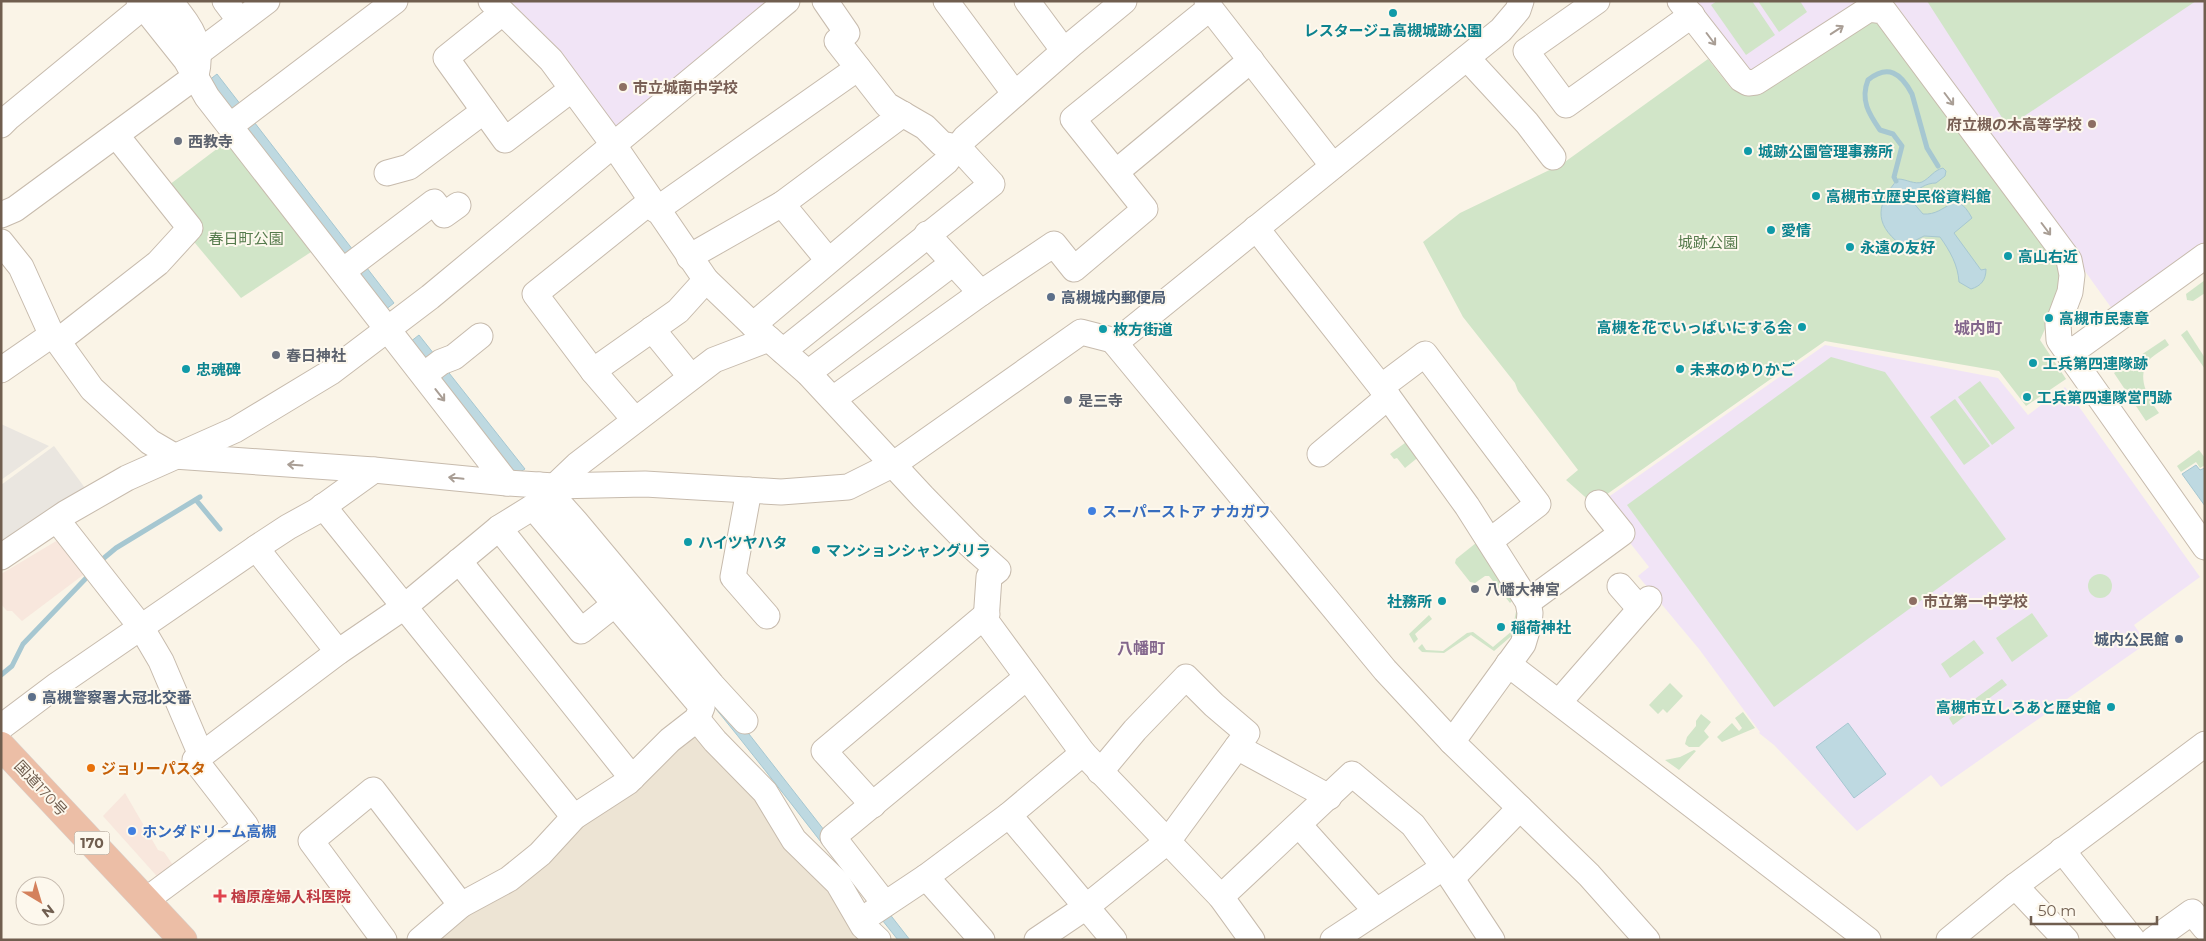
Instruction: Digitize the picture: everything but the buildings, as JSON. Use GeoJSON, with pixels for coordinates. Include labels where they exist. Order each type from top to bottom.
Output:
{"type":"FeatureCollection","features":[{"type":"Feature","properties":{"kind":"highway","name":"国道170号"},"geometry":{"type":"LineString","coordinates":[[1,746],[182,940]]}},
{"type":"Feature","properties":{"kind":"street"},"geometry":{"type":"LineString","coordinates":[[225,1],[240,21]]}},
{"type":"Feature","properties":{"kind":"street"},"geometry":{"type":"LineString","coordinates":[[1,215],[15,209],[116,134],[197,65],[240,21],[266,1]]}},
{"type":"Feature","properties":{"kind":"street"},"geometry":{"type":"LineString","coordinates":[[238,120],[395,1]]}},
{"type":"Feature","properties":{"kind":"street"},"geometry":{"type":"LineString","coordinates":[[1,557],[56,520],[127,478],[235,430],[295,396],[331,372],[430,297],[612,144],[787,1]]}},
{"type":"Feature","properties":{"kind":"street"},"geometry":{"type":"LineString","coordinates":[[146,900],[246,826],[195,760],[338,652],[404,607],[577,465],[714,360],[768,338],[927,234],[992,184],[959,148],[942,144],[925,127],[887,105],[837,40],[847,33],[825,1]]}},
{"type":"Feature","properties":{"kind":"street"},"geometry":{"type":"LineString","coordinates":[[946,1],[1015,94]]}},
{"type":"Feature","properties":{"kind":"street"},"geometry":{"type":"LineString","coordinates":[[1027,1],[1064,51]]}},
{"type":"Feature","properties":{"kind":"street"},"geometry":{"type":"LineString","coordinates":[[1115,343],[1501,30],[1518,10],[1521,1]]}},
{"type":"Feature","properties":{"kind":"street"},"geometry":{"type":"LineString","coordinates":[[1597,1],[1526,51],[1566,105],[1686,8],[1741,79],[1748,83],[1756,82],[1869,9],[1884,12],[2069,260],[2072,275],[2070,292],[2058,324],[2059,340],[2205,547]]}},
{"type":"Feature","properties":{"kind":"street"},"geometry":{"type":"LineString","coordinates":[[1,125],[9,116],[150,3],[194,34],[197,65],[207,96],[238,120],[351,265],[388,329],[432,369],[508,483]]}},
{"type":"Feature","properties":{"kind":"street"},"geometry":{"type":"LineString","coordinates":[[768,338],[828,260],[946,162],[959,148],[965,138],[1118,3]]}},
{"type":"Feature","properties":{"kind":"street"},"geometry":{"type":"LineString","coordinates":[[832,399],[981,293],[1054,244],[1074,268],[1145,209],[1073,119],[1209,5],[1333,166]]}},
{"type":"Feature","properties":{"kind":"street"},"geometry":{"type":"LineString","coordinates":[[572,88],[505,140],[446,58],[496,7],[551,60],[572,88],[612,144],[706,280],[808,373],[970,545],[998,570],[989,577],[986,621],[1083,754],[1221,897],[1252,940]]}},
{"type":"Feature","properties":{"kind":"street"},"geometry":{"type":"LineString","coordinates":[[1467,58],[1527,123],[1553,157]]}},
{"type":"Feature","properties":{"kind":"street"},"geometry":{"type":"LineString","coordinates":[[1116,172],[1250,60]]}},
{"type":"Feature","properties":{"kind":"street"},"geometry":{"type":"LineString","coordinates":[[635,420],[593,372],[535,294],[654,205],[858,68]]}},
{"type":"Feature","properties":{"kind":"street"},"geometry":{"type":"LineString","coordinates":[[388,173],[409,167],[484,111]]}},
{"type":"Feature","properties":{"kind":"street"},"geometry":{"type":"LineString","coordinates":[[690,257],[782,204],[903,114]]}},
{"type":"Feature","properties":{"kind":"street"},"geometry":{"type":"LineString","coordinates":[[1,370],[55,338],[158,263],[190,228],[116,134]]}},
{"type":"Feature","properties":{"kind":"street"},"geometry":{"type":"LineString","coordinates":[[351,265],[434,202],[444,215],[458,206]]}},
{"type":"Feature","properties":{"kind":"street"},"geometry":{"type":"LineString","coordinates":[[782,204],[828,260]]}},
{"type":"Feature","properties":{"kind":"street"},"geometry":{"type":"LineString","coordinates":[[1256,228],[1384,392],[1490,541],[1528,602],[1530,613],[1527,633],[1522,644],[1452,742]]}},
{"type":"Feature","properties":{"kind":"street"},"geometry":{"type":"LineString","coordinates":[[927,234],[981,293]]}},
{"type":"Feature","properties":{"kind":"street"},"geometry":{"type":"LineString","coordinates":[[1,242],[21,267],[55,338],[92,389],[150,442],[174,456],[374,470],[508,483],[544,492],[645,484],[781,492],[848,487],[894,464],[1081,332],[1112,340],[1355,635],[1452,742],[1589,875],[1646,940]]}},
{"type":"Feature","properties":{"kind":"street"},"geometry":{"type":"LineString","coordinates":[[2069,354],[2205,256]]}},
{"type":"Feature","properties":{"kind":"street"},"geometry":{"type":"LineString","coordinates":[[808,373],[953,263]]}},
{"type":"Feature","properties":{"kind":"street"},"geometry":{"type":"LineString","coordinates":[[593,372],[678,311],[706,280]]}},
{"type":"Feature","properties":{"kind":"street"},"geometry":{"type":"LineString","coordinates":[[652,329],[691,377]]}},
{"type":"Feature","properties":{"kind":"street"},"geometry":{"type":"LineString","coordinates":[[432,369],[454,356],[480,336]]}},
{"type":"Feature","properties":{"kind":"street"},"geometry":{"type":"LineString","coordinates":[[1320,454],[1425,354],[1538,504],[1490,541]]}},
{"type":"Feature","properties":{"kind":"street"},"geometry":{"type":"LineString","coordinates":[[1,727],[57,685],[141,627],[256,548],[324,506],[374,470]]}},
{"type":"Feature","properties":{"kind":"street"},"geometry":{"type":"LineString","coordinates":[[749,490],[733,577],[767,616]]}},
{"type":"Feature","properties":{"kind":"street"},"geometry":{"type":"LineString","coordinates":[[544,492],[624,603],[673,654],[701,700],[715,741],[765,792],[794,840],[838,883],[860,920],[878,940]]}},
{"type":"Feature","properties":{"kind":"street"},"geometry":{"type":"LineString","coordinates":[[1528,602],[1622,533],[1598,503]]}},
{"type":"Feature","properties":{"kind":"street"},"geometry":{"type":"LineString","coordinates":[[324,506],[574,817]]}},
{"type":"Feature","properties":{"kind":"street"},"geometry":{"type":"LineString","coordinates":[[56,520],[141,627],[161,661],[201,755]]}},
{"type":"Feature","properties":{"kind":"street"},"geometry":{"type":"LineString","coordinates":[[499,528],[581,631],[624,603]]}},
{"type":"Feature","properties":{"kind":"street"},"geometry":{"type":"LineString","coordinates":[[256,548],[338,652]]}},
{"type":"Feature","properties":{"kind":"street"},"geometry":{"type":"LineString","coordinates":[[459,561],[632,778]]}},
{"type":"Feature","properties":{"kind":"street"},"geometry":{"type":"LineString","coordinates":[[1559,702],[1644,604],[1620,586]]}},
{"type":"Feature","properties":{"kind":"street"},"geometry":{"type":"LineString","coordinates":[[873,804],[824,751],[987,614]]}},
{"type":"Feature","properties":{"kind":"street"},"geometry":{"type":"LineString","coordinates":[[1508,664],[1868,940]]}},
{"type":"Feature","properties":{"kind":"street"},"geometry":{"type":"LineString","coordinates":[[886,904],[833,838],[1027,677]]}},
{"type":"Feature","properties":{"kind":"street"},"geometry":{"type":"LineString","coordinates":[[1037,940],[1086,907],[1168,841],[1247,733],[1214,705],[1186,677],[1135,730],[1100,772]]}},
{"type":"Feature","properties":{"kind":"street"},"geometry":{"type":"LineString","coordinates":[[420,940],[461,905],[509,879],[540,854],[574,817],[632,778],[670,740],[701,700]]}},
{"type":"Feature","properties":{"kind":"street"},"geometry":{"type":"LineString","coordinates":[[701,700],[745,721]]}},
{"type":"Feature","properties":{"kind":"street"},"geometry":{"type":"LineString","coordinates":[[1949,940],[2062,850],[2205,744]]}},
{"type":"Feature","properties":{"kind":"street"},"geometry":{"type":"LineString","coordinates":[[1236,747],[1329,797]]}},
{"type":"Feature","properties":{"kind":"street"},"geometry":{"type":"LineString","coordinates":[[860,920],[926,877],[1009,815],[1083,754]]}},
{"type":"Feature","properties":{"kind":"street"},"geometry":{"type":"LineString","coordinates":[[1221,897],[1352,774],[1413,825],[1448,872],[1492,940]]}},
{"type":"Feature","properties":{"kind":"street"},"geometry":{"type":"LineString","coordinates":[[384,940],[311,841],[373,790],[461,905]]}},
{"type":"Feature","properties":{"kind":"street"},"geometry":{"type":"LineString","coordinates":[[1333,940],[1368,925],[1448,872],[1520,808]]}},
{"type":"Feature","properties":{"kind":"street"},"geometry":{"type":"LineString","coordinates":[[1009,815],[1114,940]]}},
{"type":"Feature","properties":{"kind":"street"},"geometry":{"type":"LineString","coordinates":[[1300,824],[1368,925]]}},
{"type":"Feature","properties":{"kind":"street"},"geometry":{"type":"LineString","coordinates":[[2062,850],[2134,940]]}},
{"type":"Feature","properties":{"kind":"street"},"geometry":{"type":"LineString","coordinates":[[926,877],[982,940]]}},
{"type":"Feature","properties":{"kind":"street"},"geometry":{"type":"LineString","coordinates":[[2015,886],[2066,940]]}},
{"type":"Feature","properties":{"kind":"street"},"geometry":{"type":"LineString","coordinates":[[2153,940],[2192,912],[2205,928]]}},
{"type":"Feature","properties":{"kind":"shaded area","name":"市立城南中学校"},"geometry":{"type":"Polygon","coordinates":[[[501,1],[770,1],[613,129],[501,1]]]}},
{"type":"Feature","properties":{"kind":"shaded area"},"geometry":{"type":"Polygon","coordinates":[[[1694,1],[1859,1],[1752,74],[1694,1]]]}},
{"type":"Feature","properties":{"kind":"shaded area","name":"府立槻の木高等学校"},"geometry":{"type":"Polygon","coordinates":[[[1891,1],[2205,1],[2205,247],[2115,313],[1891,1]]]}},
{"type":"Feature","properties":{"kind":"shaded area","name":"市立第一中学校"},"geometry":{"type":"Polygon","coordinates":[[[1825,345],[1998,378],[2028,415],[2065,387],[2200,577],[2134,625],[2147,643],[1941,787],[1931,775],[1857,831],[1774,745],[1759,733],[1699,649],[1638,576],[1649,567],[1627,539],[1607,498],[1825,345]]]}},
{"type":"Feature","properties":{"kind":"shaded area"},"geometry":{"type":"Polygon","coordinates":[[[1,424],[49,446],[1,480],[1,424]]]}},
{"type":"Feature","properties":{"kind":"shaded area"},"geometry":{"type":"Polygon","coordinates":[[[54,446],[85,488],[1,544],[1,485],[54,446]]]}},
{"type":"Feature","properties":{"kind":"shaded area"},"geometry":{"type":"Polygon","coordinates":[[[63,537],[91,569],[22,621],[12,611],[7,611],[1,604],[1,574],[63,537]]]}},
{"type":"Feature","properties":{"kind":"shaded area"},"geometry":{"type":"Polygon","coordinates":[[[697,729],[829,884],[868,940],[432,940],[579,825],[697,729]]]}},
{"type":"Feature","properties":{"kind":"shaded area","name":"ホンダドリーム高槻"},"geometry":{"type":"Polygon","coordinates":[[[125,793],[158,850],[164,852],[177,871],[163,883],[103,816],[125,793]]]}},
{"type":"Feature","properties":{"kind":"green space"},"geometry":{"type":"Polygon","coordinates":[[[1717,1],[1752,1],[1775,35],[1746,55],[1711,5],[1717,1]]]}},
{"type":"Feature","properties":{"kind":"green space"},"geometry":{"type":"Polygon","coordinates":[[[1758,1],[1800,1],[1807,12],[1779,32],[1758,1]]]}},
{"type":"Feature","properties":{"kind":"green space"},"geometry":{"type":"Polygon","coordinates":[[[1927,1],[2196,1],[2008,127],[1927,1]]]}},
{"type":"Feature","properties":{"kind":"green space","name":"城跡公園"},"geometry":{"type":"Polygon","coordinates":[[[1867,19],[1887,19],[2062,263],[2064,287],[2040,340],[2066,379],[2026,406],[1999,371],[1825,341],[1593,504],[1566,480],[1578,470],[1518,391],[1515,383],[1463,317],[1423,242],[1460,213],[1562,164],[1708,59],[1731,88],[1765,89],[1867,19]]]}},
{"type":"Feature","properties":{"kind":"green space","name":"春日町公園"},"geometry":{"type":"Polygon","coordinates":[[[226,142],[311,252],[241,298],[190,237],[165,188],[226,142]]]}},
{"type":"Feature","properties":{"kind":"green space"},"geometry":{"type":"Polygon","coordinates":[[[2205,280],[2205,293],[2193,301],[2187,300],[2186,294],[2205,280]]]}},
{"type":"Feature","properties":{"kind":"green space"},"geometry":{"type":"Polygon","coordinates":[[[2187,330],[2205,358],[2205,369],[2181,335],[2187,330]]]}},
{"type":"Feature","properties":{"kind":"green space"},"geometry":{"type":"Polygon","coordinates":[[[2165,339],[2169,345],[2150,359],[2144,372],[2143,380],[2147,394],[2159,413],[2146,421],[2114,373],[2165,339]]]}},
{"type":"Feature","properties":{"kind":"green space"},"geometry":{"type":"Polygon","coordinates":[[[1831,357],[1885,372],[2006,539],[1774,707],[1627,505],[1831,357]]]}},
{"type":"Feature","properties":{"kind":"green space"},"geometry":{"type":"Polygon","coordinates":[[[1980,381],[2015,428],[1992,445],[1958,397],[1980,381]]]}},
{"type":"Feature","properties":{"kind":"green space"},"geometry":{"type":"Polygon","coordinates":[[[1955,399],[1990,446],[1964,465],[1930,417],[1955,399]]]}},
{"type":"Feature","properties":{"kind":"green space"},"geometry":{"type":"Polygon","coordinates":[[[1409,440],[1421,455],[1405,468],[1397,458],[1394,459],[1390,454],[1409,440]]]}},
{"type":"Feature","properties":{"kind":"green space"},"geometry":{"type":"Polygon","coordinates":[[[2199,450],[2205,458],[2205,465],[2200,468],[2196,462],[2181,472],[2177,466],[2199,450]]]}},
{"type":"Feature","properties":{"kind":"green space"},"geometry":{"type":"Polygon","coordinates":[[[1476,543],[1481,545],[1513,600],[1510,603],[1489,576],[1485,576],[1475,583],[1470,582],[1455,563],[1456,559],[1476,543]]]}},
{"type":"Feature","properties":{"kind":"green space"},"geometry":{"type":"Polygon","coordinates":[[[2100,574],[2108,578],[2112,586],[2108,594],[2100,598],[2092,594],[2088,586],[2092,578],[2100,574]]]}},
{"type":"Feature","properties":{"kind":"green space"},"geometry":{"type":"Polygon","coordinates":[[[1517,607],[1520,608],[1515,633],[1494,651],[1471,635],[1444,653],[1422,652],[1418,648],[1422,644],[1426,650],[1443,651],[1467,633],[1473,632],[1493,647],[1512,631],[1517,607]]]}},
{"type":"Feature","properties":{"kind":"green space"},"geometry":{"type":"Polygon","coordinates":[[[2032,613],[2048,636],[2012,662],[1996,638],[2032,613]]]}},
{"type":"Feature","properties":{"kind":"green space"},"geometry":{"type":"Polygon","coordinates":[[[1429,615],[1432,619],[1415,634],[1418,639],[1414,643],[1409,634],[1429,615]]]}},
{"type":"Feature","properties":{"kind":"green space"},"geometry":{"type":"Polygon","coordinates":[[[1974,640],[1984,653],[1950,678],[1941,664],[1974,640]]]}},
{"type":"Feature","properties":{"kind":"green space"},"geometry":{"type":"Polygon","coordinates":[[[2002,679],[2007,685],[1953,725],[1949,718],[2002,679]]]}},
{"type":"Feature","properties":{"kind":"green space"},"geometry":{"type":"Polygon","coordinates":[[[1670,683],[1683,696],[1667,713],[1663,709],[1658,714],[1649,705],[1670,683]]]}},
{"type":"Feature","properties":{"kind":"green space"},"geometry":{"type":"Polygon","coordinates":[[[1743,712],[1755,728],[1722,742],[1717,737],[1732,723],[1739,731],[1742,728],[1735,718],[1743,712]]]}},
{"type":"Feature","properties":{"kind":"green space"},"geometry":{"type":"Polygon","coordinates":[[[1701,714],[1711,722],[1704,731],[1709,737],[1699,747],[1689,747],[1685,744],[1687,737],[1696,726],[1696,721],[1701,714]]]}},
{"type":"Feature","properties":{"kind":"green space"},"geometry":{"type":"Polygon","coordinates":[[[1694,750],[1696,751],[1679,770],[1665,760],[1680,757],[1694,750]]]}},
{"type":"Feature","properties":{"kind":"water"},"geometry":{"type":"Polygon","coordinates":[[[217,74],[394,303],[385,310],[208,81],[217,74]]]}},
{"type":"Feature","properties":{"kind":"water"},"geometry":{"type":"Polygon","coordinates":[[[1943,168],[1946,171],[1945,176],[1936,183],[1926,185],[1916,191],[1911,195],[1911,200],[1923,214],[1939,211],[1955,203],[1966,208],[1972,218],[1954,233],[1981,270],[1986,269],[1982,282],[1971,289],[1959,282],[1953,258],[1940,237],[1924,236],[1908,244],[1900,244],[1891,236],[1882,221],[1882,205],[1898,179],[1919,183],[1943,168]]]}},
{"type":"Feature","properties":{"kind":"water"},"geometry":{"type":"Polygon","coordinates":[[[419,335],[525,469],[515,475],[410,342],[419,335]]]}},
{"type":"Feature","properties":{"kind":"water"},"geometry":{"type":"Polygon","coordinates":[[[2196,465],[2200,470],[2205,468],[2205,506],[2182,474],[2196,465]]]}},
{"type":"Feature","properties":{"kind":"water"},"geometry":{"type":"Polygon","coordinates":[[[683,669],[731,711],[910,940],[898,940],[683,669]]]}},
{"type":"Feature","properties":{"kind":"water"},"geometry":{"type":"Polygon","coordinates":[[[1848,723],[1886,774],[1854,798],[1816,747],[1848,723]]]}},
{"type":"Feature","properties":{"kind":"waterway"},"geometry":{"type":"LineString","coordinates":[[1896,181],[1894,177],[1902,146],[1893,134],[1880,130],[1872,118],[1865,100],[1868,80],[1882,72],[1893,73],[1899,76],[1908,87],[1912,94],[1927,148],[1938,166]]}},
{"type":"Feature","properties":{"kind":"waterway"},"geometry":{"type":"LineString","coordinates":[[98,563],[116,548],[200,497]]}},
{"type":"Feature","properties":{"kind":"waterway"},"geometry":{"type":"LineString","coordinates":[[196,500],[220,529]]}},
{"type":"Feature","properties":{"kind":"waterway"},"geometry":{"type":"LineString","coordinates":[[1,675],[12,666],[23,644],[91,573]]}},
{"type":"Feature","properties":{"kind":"place","name":"レスタージュ高槻城跡公園"},"geometry":{"type":"Point","coordinates":[1393,13]}},
{"type":"Feature","properties":{"kind":"place","name":"市立城南中学校"},"geometry":{"type":"Point","coordinates":[623,87]}},
{"type":"Feature","properties":{"kind":"place","name":"府立槻の木高等学校"},"geometry":{"type":"Point","coordinates":[2092,124]}},
{"type":"Feature","properties":{"kind":"place","name":"西教寺"},"geometry":{"type":"Point","coordinates":[178,141]}},
{"type":"Feature","properties":{"kind":"place","name":"城跡公園管理事務所"},"geometry":{"type":"Point","coordinates":[1748,151]}},
{"type":"Feature","properties":{"kind":"place","name":"高槻市立歴史民俗資料館"},"geometry":{"type":"Point","coordinates":[1816,196]}},
{"type":"Feature","properties":{"kind":"place","name":"愛情"},"geometry":{"type":"Point","coordinates":[1771,230]}},
{"type":"Feature","properties":{"kind":"place","name":"永遠の友好"},"geometry":{"type":"Point","coordinates":[1850,247]}},
{"type":"Feature","properties":{"kind":"place","name":"高山右近"},"geometry":{"type":"Point","coordinates":[2008,256]}},
{"type":"Feature","properties":{"kind":"place","name":"高槻城内郵便局"},"geometry":{"type":"Point","coordinates":[1051,297]}},
{"type":"Feature","properties":{"kind":"place","name":"高槻市民憲章"},"geometry":{"type":"Point","coordinates":[2049,318]}},
{"type":"Feature","properties":{"kind":"place","name":"高槻を花でいっぱいにする会"},"geometry":{"type":"Point","coordinates":[1802,327]}},
{"type":"Feature","properties":{"kind":"place","name":"枚方街道"},"geometry":{"type":"Point","coordinates":[1103,329]}},
{"type":"Feature","properties":{"kind":"place","name":"春日神社"},"geometry":{"type":"Point","coordinates":[276,355]}},
{"type":"Feature","properties":{"kind":"place","name":"工兵第四連隊跡"},"geometry":{"type":"Point","coordinates":[2033,363]}},
{"type":"Feature","properties":{"kind":"place","name":"忠魂碑"},"geometry":{"type":"Point","coordinates":[186,369]}},
{"type":"Feature","properties":{"kind":"place","name":"未来のゆりかご"},"geometry":{"type":"Point","coordinates":[1680,369]}},
{"type":"Feature","properties":{"kind":"place","name":"工兵第四連隊営門跡"},"geometry":{"type":"Point","coordinates":[2027,397]}},
{"type":"Feature","properties":{"kind":"place","name":"是三寺"},"geometry":{"type":"Point","coordinates":[1068,400]}},
{"type":"Feature","properties":{"kind":"place","name":"スーパーストア ナカガワ"},"geometry":{"type":"Point","coordinates":[1092,511]}},
{"type":"Feature","properties":{"kind":"place","name":"ハイツヤハタ"},"geometry":{"type":"Point","coordinates":[688,542]}},
{"type":"Feature","properties":{"kind":"place","name":"マンションシャングリラ"},"geometry":{"type":"Point","coordinates":[816,550]}},
{"type":"Feature","properties":{"kind":"place","name":"八幡大神宮"},"geometry":{"type":"Point","coordinates":[1475,589]}},
{"type":"Feature","properties":{"kind":"place","name":"社務所"},"geometry":{"type":"Point","coordinates":[1442,601]}},
{"type":"Feature","properties":{"kind":"place","name":"市立第一中学校"},"geometry":{"type":"Point","coordinates":[1913,601]}},
{"type":"Feature","properties":{"kind":"place","name":"稲荷神社"},"geometry":{"type":"Point","coordinates":[1501,627]}},
{"type":"Feature","properties":{"kind":"place","name":"城内公民館"},"geometry":{"type":"Point","coordinates":[2179,639]}},
{"type":"Feature","properties":{"kind":"place","name":"高槻警察署大冠北交番"},"geometry":{"type":"Point","coordinates":[32,697]}},
{"type":"Feature","properties":{"kind":"place","name":"高槻市立しろあと歴史館"},"geometry":{"type":"Point","coordinates":[2111,707]}},
{"type":"Feature","properties":{"kind":"place","name":"ジョリーパスタ"},"geometry":{"type":"Point","coordinates":[91,768]}},
{"type":"Feature","properties":{"kind":"place","name":"ホンダドリーム高槻"},"geometry":{"type":"Point","coordinates":[132,831]}},
{"type":"Feature","properties":{"kind":"place","name":"楢原産婦人科医院"},"geometry":{"type":"Point","coordinates":[220,896]}},
{"type":"Feature","properties":{"kind":"district","name":"城内町"},"geometry":{"type":"Point","coordinates":[1978,328]}},
{"type":"Feature","properties":{"kind":"district","name":"八幡町"},"geometry":{"type":"Point","coordinates":[1141,648]}}]}
